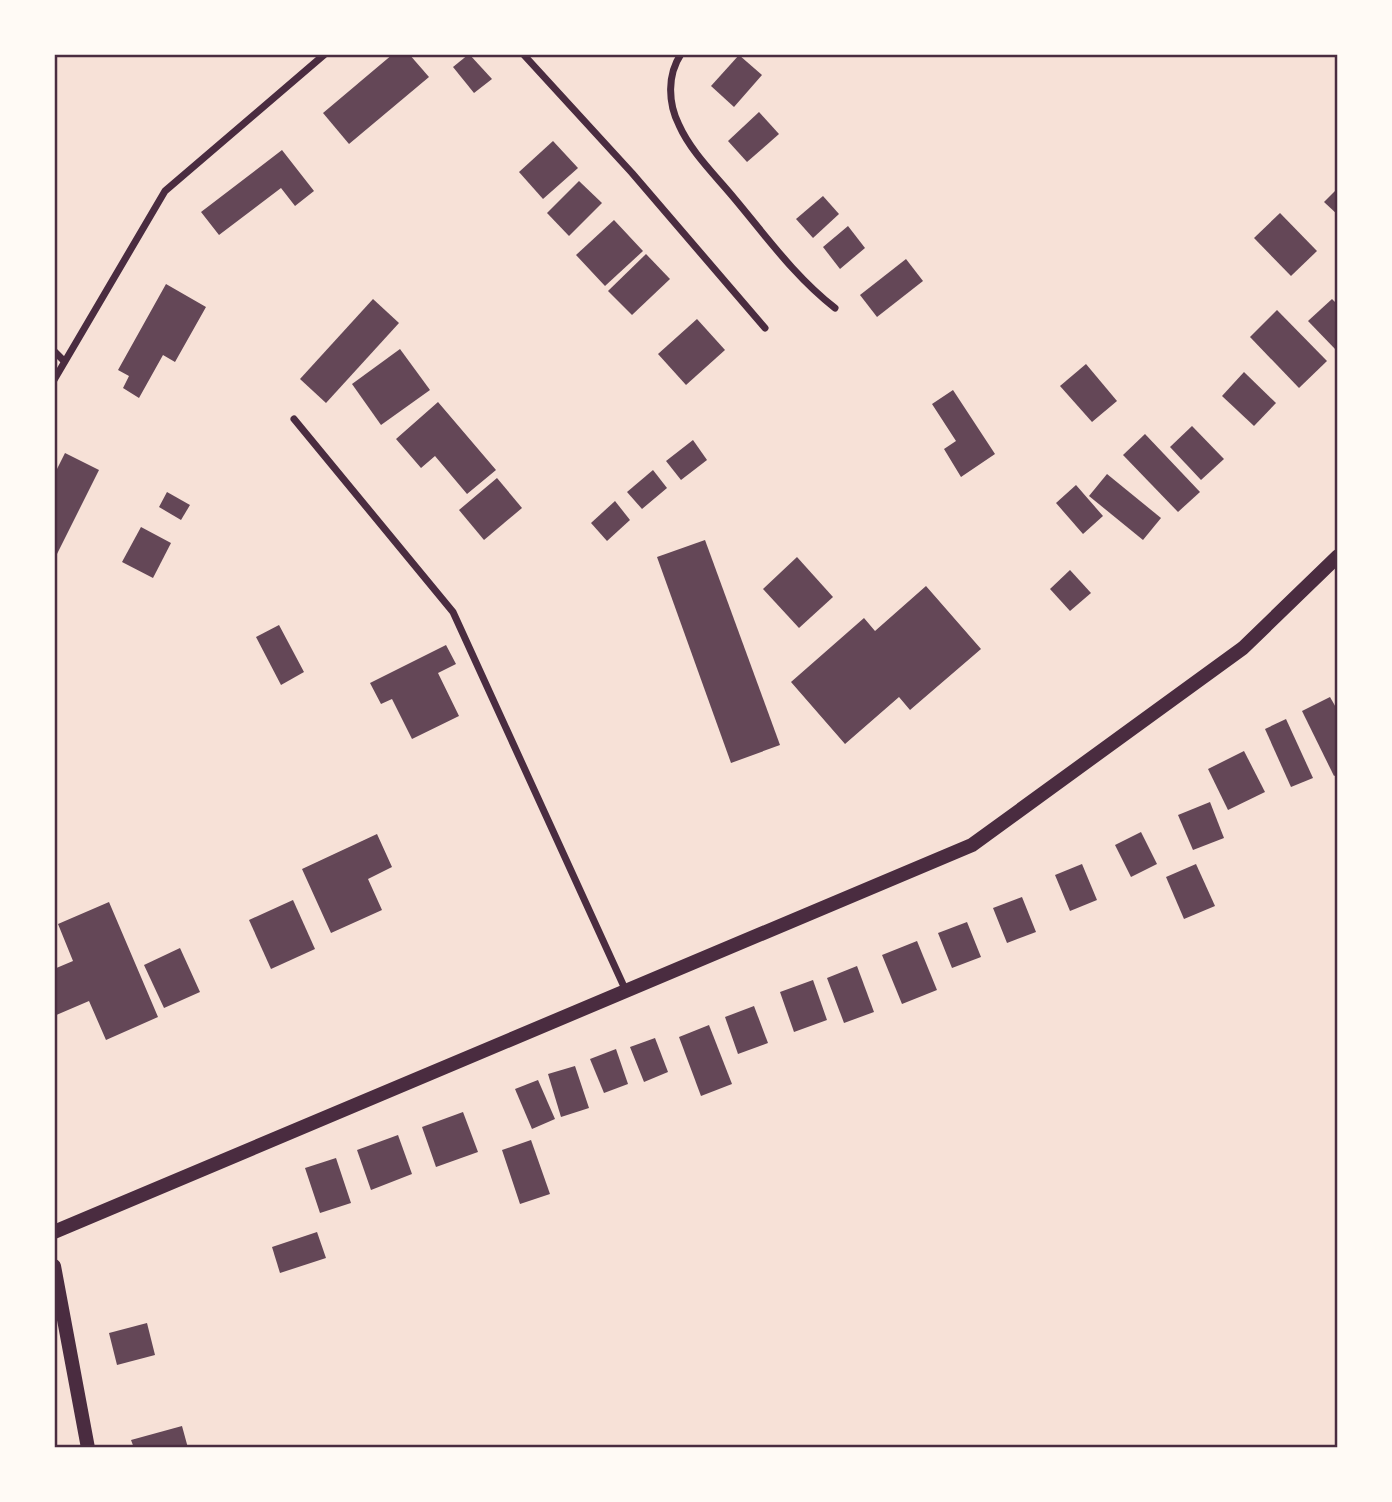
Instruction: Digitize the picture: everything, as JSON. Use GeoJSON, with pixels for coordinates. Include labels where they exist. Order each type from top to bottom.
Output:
{"type":"FeatureCollection","features":[{"type":"Feature","properties":{"kind":"main road"},"geometry":{"type":"LineString","coordinates":[[54,1232],[972,845],[1242,649],[1338,556]]}},
{"type":"Feature","properties":{"kind":"main road"},"geometry":{"type":"LineString","coordinates":[[54,1266],[88,1448]]}},
{"type":"Feature","properties":{"kind":"street"},"geometry":{"type":"LineString","coordinates":[[54,380],[165,191],[325,54]]}},
{"type":"Feature","properties":{"kind":"street"},"geometry":{"type":"LineString","coordinates":[[523,54],[632,173],[765,328]]}},
{"type":"Feature","properties":{"kind":"street"},"geometry":{"type":"LineString","coordinates":[[681,54],[674,64],[670,99],[679,126],[701,158],[810,288],[835,307]]}},
{"type":"Feature","properties":{"kind":"street"},"geometry":{"type":"LineString","coordinates":[[54,351],[65,361]]}},
{"type":"Feature","properties":{"kind":"street"},"geometry":{"type":"LineString","coordinates":[[294,419],[453,612],[625,991]]}},
{"type":"Feature","properties":{"kind":"building"},"geometry":{"type":"Polygon","coordinates":[[[393,54],[409,54],[429,77],[349,144],[323,113],[393,54]]]}},
{"type":"Feature","properties":{"kind":"building"},"geometry":{"type":"Polygon","coordinates":[[[469,54],[492,79],[474,93],[453,67],[469,54]]]}},
{"type":"Feature","properties":{"kind":"building"},"geometry":{"type":"Polygon","coordinates":[[[739,55],[762,75],[734,107],[711,86],[739,55]]]}},
{"type":"Feature","properties":{"kind":"building"},"geometry":{"type":"Polygon","coordinates":[[[759,112],[779,134],[747,162],[728,141],[759,112]]]}},
{"type":"Feature","properties":{"kind":"building"},"geometry":{"type":"Polygon","coordinates":[[[553,141],[578,168],[543,199],[519,172],[553,141]]]}},
{"type":"Feature","properties":{"kind":"building"},"geometry":{"type":"Polygon","coordinates":[[[282,150],[314,191],[295,206],[281,188],[219,235],[201,212],[282,150]]]}},
{"type":"Feature","properties":{"kind":"building"},"geometry":{"type":"Polygon","coordinates":[[[579,181],[602,203],[569,236],[547,213],[579,181]]]}},
{"type":"Feature","properties":{"kind":"building"},"geometry":{"type":"Polygon","coordinates":[[[1338,188],[1338,215],[1324,202],[1338,188]]]}},
{"type":"Feature","properties":{"kind":"building"},"geometry":{"type":"Polygon","coordinates":[[[823,196],[839,214],[813,238],[796,219],[823,196]]]}},
{"type":"Feature","properties":{"kind":"building"},"geometry":{"type":"Polygon","coordinates":[[[1280,213],[1317,251],[1291,276],[1254,238],[1280,213]]]}},
{"type":"Feature","properties":{"kind":"building"},"geometry":{"type":"Polygon","coordinates":[[[614,220],[643,251],[605,286],[576,255],[614,220]]]}},
{"type":"Feature","properties":{"kind":"building"},"geometry":{"type":"Polygon","coordinates":[[[848,226],[865,248],[840,269],[823,247],[848,226]]]}},
{"type":"Feature","properties":{"kind":"building"},"geometry":{"type":"Polygon","coordinates":[[[646,254],[670,279],[632,315],[608,291],[646,254]]]}},
{"type":"Feature","properties":{"kind":"building"},"geometry":{"type":"Polygon","coordinates":[[[906,259],[923,281],[877,317],[860,295],[906,259]]]}},
{"type":"Feature","properties":{"kind":"building"},"geometry":{"type":"Polygon","coordinates":[[[166,284],[206,307],[175,362],[163,355],[139,398],[123,388],[129,376],[118,370],[166,284]]]}},
{"type":"Feature","properties":{"kind":"building"},"geometry":{"type":"Polygon","coordinates":[[[373,299],[399,323],[326,403],[300,379],[373,299]]]}},
{"type":"Feature","properties":{"kind":"building"},"geometry":{"type":"Polygon","coordinates":[[[1332,299],[1338,305],[1336,350],[1308,321],[1332,299]]]}},
{"type":"Feature","properties":{"kind":"building"},"geometry":{"type":"Polygon","coordinates":[[[1277,310],[1327,361],[1299,388],[1250,337],[1277,310]]]}},
{"type":"Feature","properties":{"kind":"building"},"geometry":{"type":"Polygon","coordinates":[[[697,319],[725,350],[686,385],[658,354],[697,319]]]}},
{"type":"Feature","properties":{"kind":"building"},"geometry":{"type":"Polygon","coordinates":[[[400,349],[430,390],[381,425],[352,384],[400,349]]]}},
{"type":"Feature","properties":{"kind":"building"},"geometry":{"type":"Polygon","coordinates":[[[1086,364],[1117,401],[1092,422],[1060,386],[1086,364]]]}},
{"type":"Feature","properties":{"kind":"building"},"geometry":{"type":"Polygon","coordinates":[[[1244,372],[1276,403],[1254,426],[1222,396],[1244,372]]]}},
{"type":"Feature","properties":{"kind":"building"},"geometry":{"type":"Polygon","coordinates":[[[953,390],[995,454],[961,477],[944,449],[956,441],[932,404],[953,390]]]}},
{"type":"Feature","properties":{"kind":"building"},"geometry":{"type":"Polygon","coordinates":[[[438,402],[496,470],[467,494],[435,456],[421,468],[396,439],[438,402]]]}},
{"type":"Feature","properties":{"kind":"building"},"geometry":{"type":"Polygon","coordinates":[[[1192,426],[1224,459],[1201,480],[1170,447],[1192,426]]]}},
{"type":"Feature","properties":{"kind":"building"},"geometry":{"type":"Polygon","coordinates":[[[1145,434],[1200,492],[1178,512],[1123,455],[1145,434]]]}},
{"type":"Feature","properties":{"kind":"building"},"geometry":{"type":"Polygon","coordinates":[[[693,440],[707,460],[681,480],[666,461],[693,440]]]}},
{"type":"Feature","properties":{"kind":"building"},"geometry":{"type":"Polygon","coordinates":[[[65,453],[99,470],[57,554],[54,552],[54,475],[65,453]]]}},
{"type":"Feature","properties":{"kind":"building"},"geometry":{"type":"Polygon","coordinates":[[[653,470],[667,488],[642,509],[627,492],[653,470]]]}},
{"type":"Feature","properties":{"kind":"building"},"geometry":{"type":"Polygon","coordinates":[[[1107,474],[1161,518],[1143,540],[1089,496],[1107,474]]]}},
{"type":"Feature","properties":{"kind":"building"},"geometry":{"type":"Polygon","coordinates":[[[497,478],[522,508],[484,540],[459,510],[497,478]]]}},
{"type":"Feature","properties":{"kind":"building"},"geometry":{"type":"Polygon","coordinates":[[[1076,485],[1103,516],[1083,534],[1056,503],[1076,485]]]}},
{"type":"Feature","properties":{"kind":"building"},"geometry":{"type":"Polygon","coordinates":[[[167,492],[190,505],[181,520],[159,507],[167,492]]]}},
{"type":"Feature","properties":{"kind":"building"},"geometry":{"type":"Polygon","coordinates":[[[615,501],[630,520],[607,541],[591,523],[615,501]]]}},
{"type":"Feature","properties":{"kind":"building"},"geometry":{"type":"Polygon","coordinates":[[[141,527],[171,543],[153,578],[122,562],[141,527]]]}},
{"type":"Feature","properties":{"kind":"building"},"geometry":{"type":"Polygon","coordinates":[[[705,540],[780,745],[731,763],[657,557],[705,540]]]}},
{"type":"Feature","properties":{"kind":"building"},"geometry":{"type":"Polygon","coordinates":[[[797,557],[833,597],[799,628],[763,589],[797,557]]]}},
{"type":"Feature","properties":{"kind":"building"},"geometry":{"type":"Polygon","coordinates":[[[1070,570],[1091,593],[1070,611],[1050,589],[1070,570]]]}},
{"type":"Feature","properties":{"kind":"building"},"geometry":{"type":"Polygon","coordinates":[[[926,586],[981,649],[910,710],[899,697],[845,744],[791,682],[864,618],[875,631],[926,586]]]}},
{"type":"Feature","properties":{"kind":"building"},"geometry":{"type":"Polygon","coordinates":[[[279,625],[304,672],[281,685],[256,637],[279,625]]]}},
{"type":"Feature","properties":{"kind":"building"},"geometry":{"type":"Polygon","coordinates":[[[446,645],[456,664],[438,673],[459,716],[412,739],[392,699],[381,704],[370,683],[446,645]]]}},
{"type":"Feature","properties":{"kind":"building"},"geometry":{"type":"Polygon","coordinates":[[[1330,697],[1338,711],[1338,774],[1334,776],[1302,711],[1330,697]]]}},
{"type":"Feature","properties":{"kind":"building"},"geometry":{"type":"Polygon","coordinates":[[[1286,719],[1313,778],[1291,787],[1265,729],[1286,719]]]}},
{"type":"Feature","properties":{"kind":"building"},"geometry":{"type":"Polygon","coordinates":[[[1244,751],[1265,792],[1228,810],[1208,769],[1244,751]]]}},
{"type":"Feature","properties":{"kind":"building"},"geometry":{"type":"Polygon","coordinates":[[[1210,802],[1224,838],[1193,850],[1178,815],[1210,802]]]}},
{"type":"Feature","properties":{"kind":"building"},"geometry":{"type":"Polygon","coordinates":[[[1141,832],[1157,864],[1131,877],[1115,845],[1141,832]]]}},
{"type":"Feature","properties":{"kind":"building"},"geometry":{"type":"Polygon","coordinates":[[[377,834],[392,867],[368,879],[382,910],[331,933],[302,869],[377,834]]]}},
{"type":"Feature","properties":{"kind":"building"},"geometry":{"type":"Polygon","coordinates":[[[1082,864],[1097,900],[1070,911],[1055,875],[1082,864]]]}},
{"type":"Feature","properties":{"kind":"building"},"geometry":{"type":"Polygon","coordinates":[[[1196,864],[1215,906],[1184,919],[1166,877],[1196,864]]]}},
{"type":"Feature","properties":{"kind":"building"},"geometry":{"type":"Polygon","coordinates":[[[1022,897],[1036,932],[1007,943],[993,908],[1022,897]]]}},
{"type":"Feature","properties":{"kind":"building"},"geometry":{"type":"Polygon","coordinates":[[[293,900],[315,949],[271,969],[249,920],[293,900]]]}},
{"type":"Feature","properties":{"kind":"building"},"geometry":{"type":"Polygon","coordinates":[[[109,902],[158,1017],[106,1040],[89,1001],[54,1016],[54,969],[73,961],[58,924],[109,902]]]}},
{"type":"Feature","properties":{"kind":"building"},"geometry":{"type":"Polygon","coordinates":[[[967,922],[981,957],[952,968],[938,933],[967,922]]]}},
{"type":"Feature","properties":{"kind":"building"},"geometry":{"type":"Polygon","coordinates":[[[917,941],[937,990],[902,1004],[882,955],[917,941]]]}},
{"type":"Feature","properties":{"kind":"building"},"geometry":{"type":"Polygon","coordinates":[[[180,948],[200,992],[164,1008],[144,965],[180,948]]]}},
{"type":"Feature","properties":{"kind":"building"},"geometry":{"type":"Polygon","coordinates":[[[857,966],[874,1012],[844,1023],[827,978],[857,966]]]}},
{"type":"Feature","properties":{"kind":"building"},"geometry":{"type":"Polygon","coordinates":[[[813,980],[827,1020],[794,1032],[780,992],[813,980]]]}},
{"type":"Feature","properties":{"kind":"building"},"geometry":{"type":"Polygon","coordinates":[[[754,1006],[768,1043],[738,1054],[725,1017],[754,1006]]]}},
{"type":"Feature","properties":{"kind":"building"},"geometry":{"type":"Polygon","coordinates":[[[709,1025],[732,1084],[701,1096],[679,1037],[709,1025]]]}},
{"type":"Feature","properties":{"kind":"building"},"geometry":{"type":"Polygon","coordinates":[[[655,1038],[668,1072],[644,1082],[630,1047],[655,1038]]]}},
{"type":"Feature","properties":{"kind":"building"},"geometry":{"type":"Polygon","coordinates":[[[616,1049],[628,1084],[604,1093],[590,1059],[616,1049]]]}},
{"type":"Feature","properties":{"kind":"building"},"geometry":{"type":"Polygon","coordinates":[[[575,1066],[589,1108],[561,1117],[548,1074],[575,1066]]]}},
{"type":"Feature","properties":{"kind":"building"},"geometry":{"type":"Polygon","coordinates":[[[538,1080],[555,1119],[532,1129],[515,1089],[538,1080]]]}},
{"type":"Feature","properties":{"kind":"building"},"geometry":{"type":"Polygon","coordinates":[[[463,1112],[478,1152],[436,1167],[422,1127],[463,1112]]]}},
{"type":"Feature","properties":{"kind":"building"},"geometry":{"type":"Polygon","coordinates":[[[398,1135],[412,1174],[371,1190],[357,1150],[398,1135]]]}},
{"type":"Feature","properties":{"kind":"building"},"geometry":{"type":"Polygon","coordinates":[[[531,1140],[550,1194],[520,1204],[502,1150],[531,1140]]]}},
{"type":"Feature","properties":{"kind":"building"},"geometry":{"type":"Polygon","coordinates":[[[336,1158],[351,1203],[320,1213],[305,1168],[336,1158]]]}},
{"type":"Feature","properties":{"kind":"building"},"geometry":{"type":"Polygon","coordinates":[[[317,1232],[326,1258],[280,1273],[272,1247],[317,1232]]]}},
{"type":"Feature","properties":{"kind":"building"},"geometry":{"type":"Polygon","coordinates":[[[147,1323],[155,1355],[117,1365],[109,1333],[147,1323]]]}},
{"type":"Feature","properties":{"kind":"building"},"geometry":{"type":"Polygon","coordinates":[[[182,1426],[188,1448],[134,1448],[131,1440],[182,1426]]]}}]}
